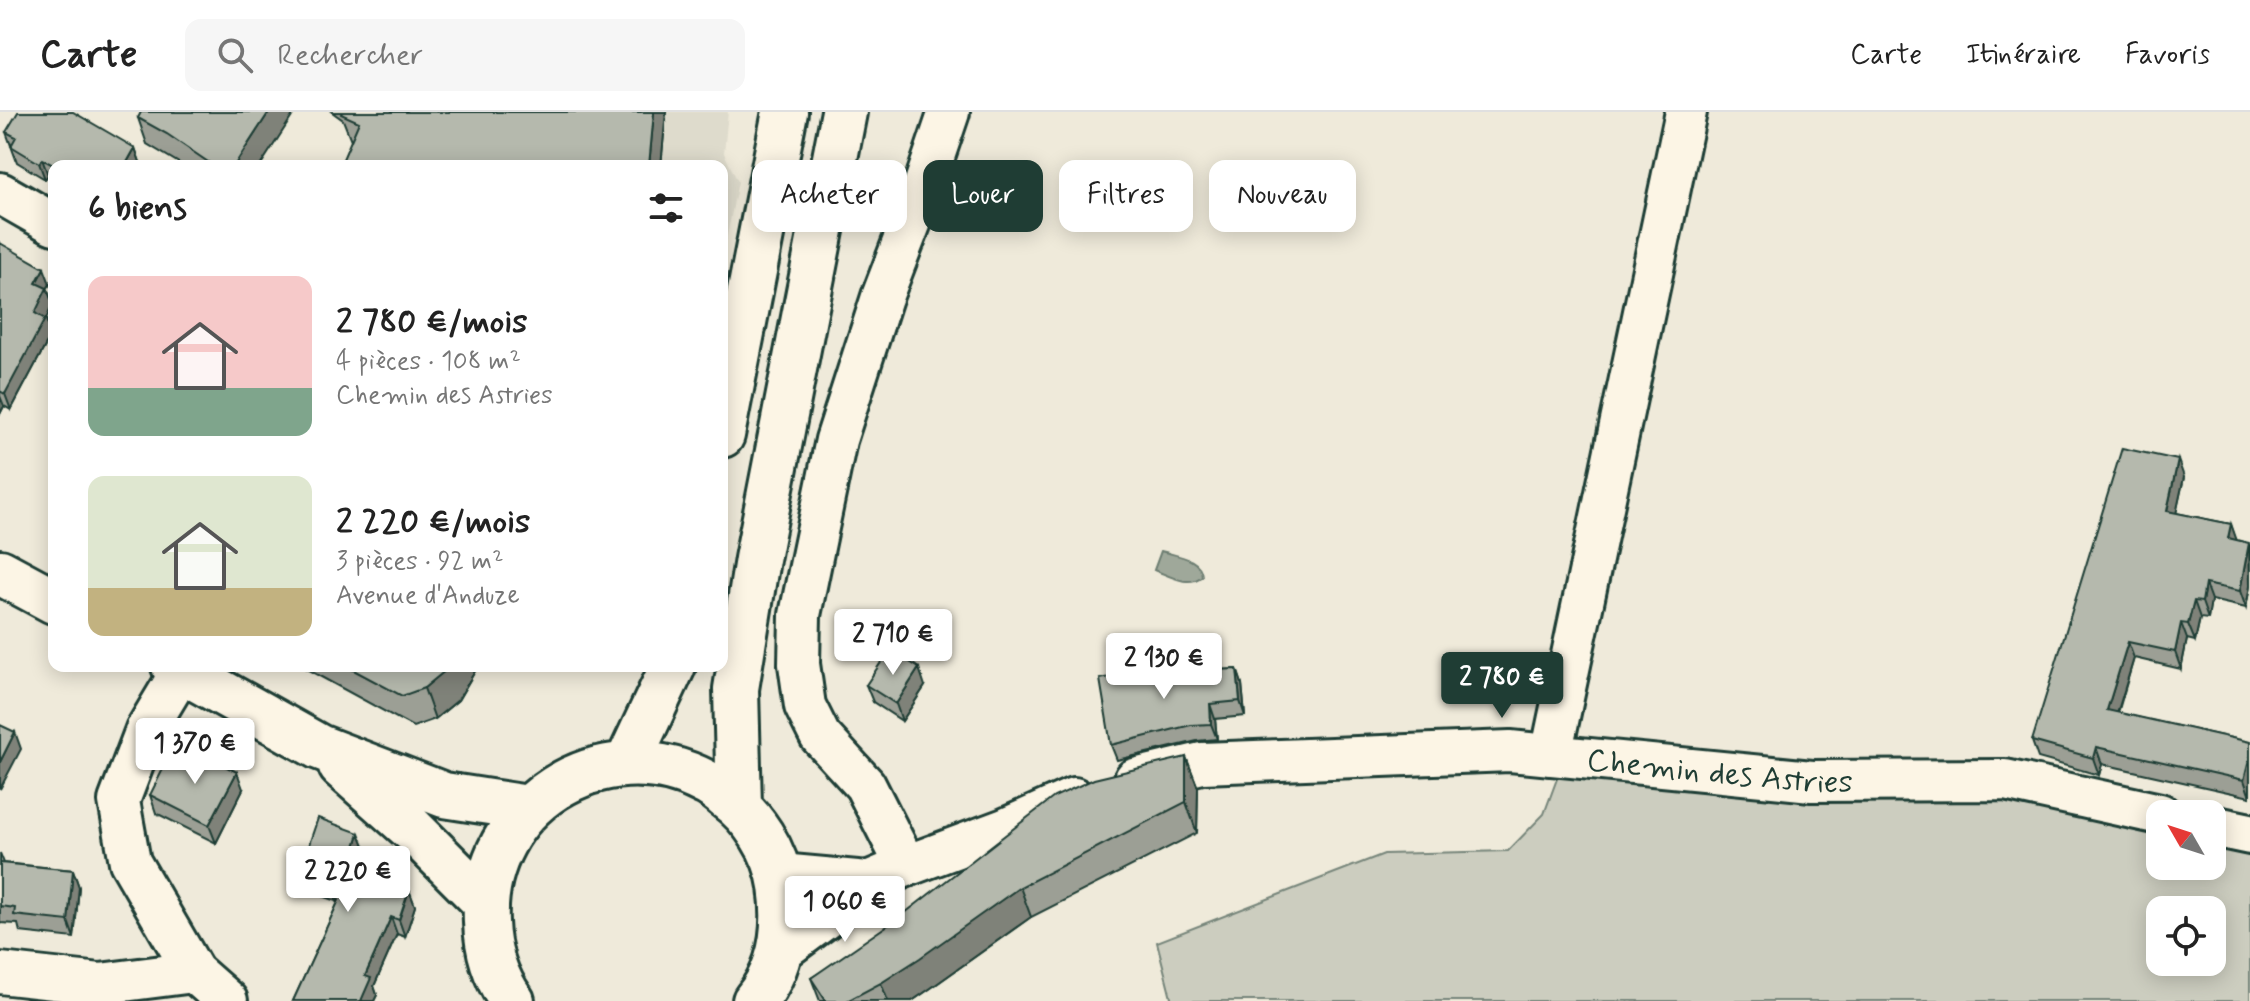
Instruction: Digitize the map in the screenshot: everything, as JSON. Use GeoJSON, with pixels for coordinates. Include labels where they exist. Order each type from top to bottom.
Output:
{"type":"FeatureCollection","features":[{"type":"Feature","properties":{"kind":"main road"},"geometry":{"type":"LineString","coordinates":[[728,404],[785,112]]}},
{"type":"Feature","properties":{"kind":"main road"},"geometry":{"type":"LineString","coordinates":[[739,806],[736,689],[757,559],[844,112]]}},
{"type":"Feature","properties":{"kind":"main road"},"geometry":{"type":"LineString","coordinates":[[0,572],[48,598]]}},
{"type":"Feature","properties":{"kind":"main road"},"geometry":{"type":"LineString","coordinates":[[185,672],[319,747],[444,795],[528,808]]}},
{"type":"Feature","properties":{"kind":"main road"},"geometry":{"type":"LineString","coordinates":[[627,764],[670,672]]}},
{"type":"Feature","properties":{"kind":"main road"},"geometry":{"type":"LineString","coordinates":[[319,747],[413,830],[485,902]]}},
{"type":"Feature","properties":{"kind":"main road"},"geometry":{"type":"LineString","coordinates":[[512,1001],[500,984],[487,944],[485,902],[491,868],[506,836],[528,808],[557,785],[590,770],[627,764],[667,767],[706,782],[739,806],[764,837],[780,874],[785,913],[768,986]]}},
{"type":"Feature","properties":{"kind":"street"},"geometry":{"type":"LineString","coordinates":[[906,866],[865,785],[820,736],[805,706],[799,664],[800,615],[836,440],[882,297],[949,112]]}},
{"type":"Feature","properties":{"kind":"street"},"geometry":{"type":"LineString","coordinates":[[1551,755],[1686,112]]}},
{"type":"Feature","properties":{"kind":"street"},"geometry":{"type":"LineString","coordinates":[[0,193],[48,221]]}},
{"type":"Feature","properties":{"kind":"street"},"geometry":{"type":"LineString","coordinates":[[176,672],[146,730],[119,801],[130,862],[194,972],[227,1001]]}},
{"type":"Feature","properties":{"kind":"street","name":"Chemin des Astries"},"geometry":{"type":"LineString","coordinates":[[768,986],[831,914],[868,882],[1005,829],[1098,788],[1202,763],[1510,751],[1812,781],[2005,780],[2146,811]]}},
{"type":"Feature","properties":{"kind":"street"},"geometry":{"type":"LineString","coordinates":[[2226,829],[2250,834]]}},
{"type":"Feature","properties":{"kind":"street","name":"Chemin des Astries"},"geometry":{"type":"LineString","coordinates":[[780,874],[868,882]]}},
{"type":"Feature","properties":{"kind":"street"},"geometry":{"type":"LineString","coordinates":[[0,973],[100,984],[194,972]]}},
{"type":"Feature","properties":{"kind":"shaded area"},"geometry":{"type":"Polygon","coordinates":[[[362,112],[728,112],[724,153],[727,160],[395,160],[350,140],[362,112]]]}},
{"type":"Feature","properties":{"kind":"shaded area"},"geometry":{"type":"Polygon","coordinates":[[[728,161],[738,182],[728,231],[728,161]]]}},
{"type":"Feature","properties":{"kind":"shaded area"},"geometry":{"type":"Polygon","coordinates":[[[1161,551],[1193,561],[1202,576],[1185,581],[1154,570],[1161,551]]]}},
{"type":"Feature","properties":{"kind":"shaded area"},"geometry":{"type":"Polygon","coordinates":[[[1561,768],[1982,793],[2146,828],[2146,880],[2226,880],[2226,846],[2250,852],[2250,1001],[1172,1001],[1157,942],[1384,854],[1508,851],[1544,814],[1561,768]]]}},
{"type":"Feature","properties":{"kind":"building"},"geometry":{"type":"Polygon","coordinates":[[[18,112],[73,112],[135,148],[128,160],[48,162],[42,159],[39,163],[11,146],[16,137],[6,132],[18,112]]]}},
{"type":"Feature","properties":{"kind":"building"},"geometry":{"type":"Polygon","coordinates":[[[141,112],[269,112],[238,160],[205,160],[138,118],[141,112]]]}},
{"type":"Feature","properties":{"kind":"building"},"geometry":{"type":"Polygon","coordinates":[[[654,112],[650,160],[343,160],[359,122],[341,114],[654,112]]]}},
{"type":"Feature","properties":{"kind":"building"},"geometry":{"type":"Polygon","coordinates":[[[0,243],[44,268],[36,283],[47,288],[35,313],[45,319],[5,394],[0,391],[0,243]]]}},
{"type":"Feature","properties":{"kind":"building"},"geometry":{"type":"Polygon","coordinates":[[[2122,448],[2178,460],[2167,511],[2231,524],[2228,538],[2249,543],[2240,591],[2205,584],[2202,602],[2194,601],[2188,624],[2181,623],[2175,652],[2128,642],[2107,710],[2250,742],[2244,780],[2096,747],[2093,758],[2032,741],[2122,448]]]}},
{"type":"Feature","properties":{"kind":"building"},"geometry":{"type":"Polygon","coordinates":[[[890,649],[919,668],[896,704],[866,685],[890,649]]]}},
{"type":"Feature","properties":{"kind":"building"},"geometry":{"type":"Polygon","coordinates":[[[1155,668],[1155,673],[1237,669],[1240,701],[1210,704],[1211,724],[1191,725],[1111,745],[1100,679],[1155,668]]]}},
{"type":"Feature","properties":{"kind":"building"},"geometry":{"type":"Polygon","coordinates":[[[357,672],[444,672],[424,688],[402,696],[357,672]]]}},
{"type":"Feature","properties":{"kind":"building"},"geometry":{"type":"Polygon","coordinates":[[[0,725],[15,732],[0,762],[0,725]]]}},
{"type":"Feature","properties":{"kind":"building"},"geometry":{"type":"Polygon","coordinates":[[[195,751],[237,772],[209,825],[150,795],[168,759],[186,768],[195,751]]]}},
{"type":"Feature","properties":{"kind":"building"},"geometry":{"type":"Polygon","coordinates":[[[1186,757],[1186,802],[1020,887],[881,983],[847,1001],[826,1001],[811,978],[901,916],[1054,797],[1094,779],[1186,757]]]}},
{"type":"Feature","properties":{"kind":"building"},"geometry":{"type":"Polygon","coordinates":[[[318,818],[359,833],[354,850],[395,865],[389,883],[409,890],[399,920],[391,917],[365,976],[371,978],[361,1001],[293,1001],[339,900],[336,898],[339,888],[299,874],[318,818]]]}},
{"type":"Feature","properties":{"kind":"building"},"geometry":{"type":"Polygon","coordinates":[[[0,863],[73,870],[68,921],[14,915],[15,908],[0,906],[0,863]]]}}]}
